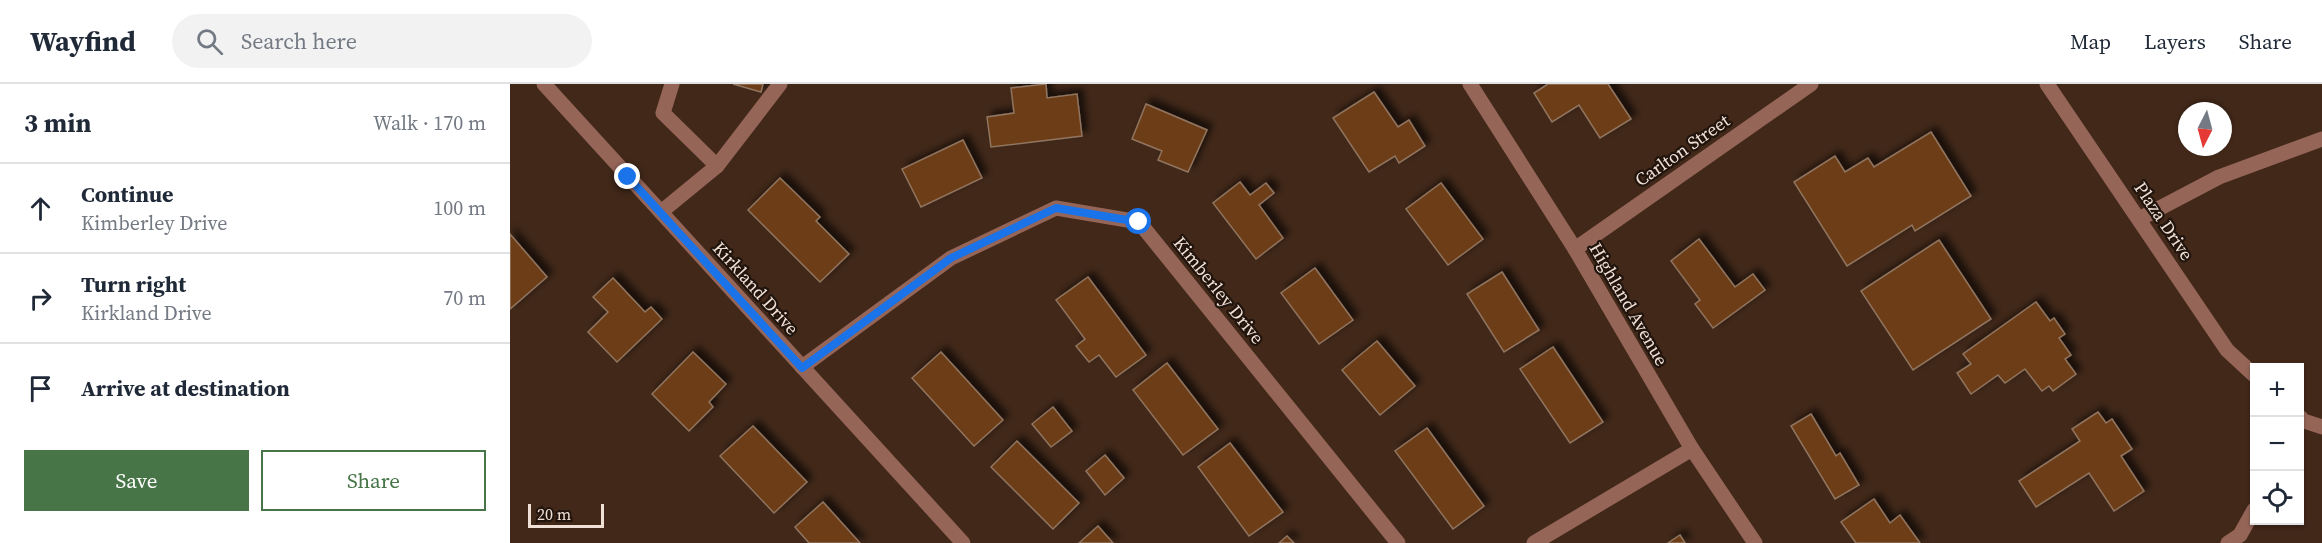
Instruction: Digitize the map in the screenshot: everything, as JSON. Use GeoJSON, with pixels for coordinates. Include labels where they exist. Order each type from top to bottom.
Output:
{"type":"FeatureCollection","features":[{"type":"Feature","properties":{"kind":"street","name":"Kirkland Drive"},"geometry":{"type":"LineString","coordinates":[[544,84],[963,543]]}},
{"type":"Feature","properties":{"kind":"street"},"geometry":{"type":"LineString","coordinates":[[672,84],[663,112],[717,166]]}},
{"type":"Feature","properties":{"kind":"street"},"geometry":{"type":"LineString","coordinates":[[661,212],[717,166],[780,84]]}},
{"type":"Feature","properties":{"kind":"street","name":"Highland Avenue"},"geometry":{"type":"LineString","coordinates":[[1470,84],[1575,249],[1692,449],[1755,543]]}},
{"type":"Feature","properties":{"kind":"street","name":"Carlton Street"},"geometry":{"type":"LineString","coordinates":[[1575,249],[1811,84]]}},
{"type":"Feature","properties":{"kind":"street","name":"Plaza Drive"},"geometry":{"type":"LineString","coordinates":[[2047,84],[2227,350],[2250,371]]}},
{"type":"Feature","properties":{"kind":"street"},"geometry":{"type":"LineString","coordinates":[[2139,219],[2219,177],[2322,139]]}},
{"type":"Feature","properties":{"kind":"street","name":"Kimberley Drive"},"geometry":{"type":"LineString","coordinates":[[802,368],[951,258],[1056,208],[1139,222],[1398,543]]}},
{"type":"Feature","properties":{"kind":"street"},"geometry":{"type":"LineString","coordinates":[[2304,423],[2322,427]]}},
{"type":"Feature","properties":{"kind":"street"},"geometry":{"type":"LineString","coordinates":[[1534,543],[1692,449]]}},
{"type":"Feature","properties":{"kind":"street"},"geometry":{"type":"LineString","coordinates":[[2228,543],[2240,535],[2250,517]]}},
{"type":"Feature","properties":{"kind":"building"},"geometry":{"type":"Polygon","coordinates":[[[733,84],[763,84],[761,92],[733,84]]]}},
{"type":"Feature","properties":{"kind":"building"},"geometry":{"type":"Polygon","coordinates":[[[1046,84],[1047,98],[1077,94],[1082,136],[991,147],[987,117],[1014,113],[1011,88],[1046,84]]]}},
{"type":"Feature","properties":{"kind":"building"},"geometry":{"type":"Polygon","coordinates":[[[1548,84],[1608,84],[1631,119],[1600,138],[1579,105],[1552,122],[1534,93],[1548,84]]]}},
{"type":"Feature","properties":{"kind":"building"},"geometry":{"type":"Polygon","coordinates":[[[1374,92],[1398,127],[1409,120],[1425,146],[1399,163],[1395,156],[1369,172],[1333,118],[1374,92]]]}},
{"type":"Feature","properties":{"kind":"building"},"geometry":{"type":"Polygon","coordinates":[[[1146,104],[1207,130],[1188,172],[1158,160],[1162,151],[1132,139],[1146,104]]]}},
{"type":"Feature","properties":{"kind":"building"},"geometry":{"type":"Polygon","coordinates":[[[1931,132],[1971,196],[1915,231],[1912,225],[1847,266],[1794,182],[1835,156],[1845,172],[1868,158],[1874,167],[1931,132]]]}},
{"type":"Feature","properties":{"kind":"building"},"geometry":{"type":"Polygon","coordinates":[[[963,140],[982,178],[921,207],[902,169],[963,140]]]}},
{"type":"Feature","properties":{"kind":"building"},"geometry":{"type":"Polygon","coordinates":[[[780,178],[820,217],[816,221],[849,254],[820,282],[748,210],[780,178]]]}},
{"type":"Feature","properties":{"kind":"building"},"geometry":{"type":"Polygon","coordinates":[[[1240,182],[1250,195],[1266,183],[1274,193],[1259,205],[1283,238],[1256,259],[1213,203],[1240,182]]]}},
{"type":"Feature","properties":{"kind":"building"},"geometry":{"type":"Polygon","coordinates":[[[1441,183],[1483,239],[1448,265],[1406,209],[1441,183]]]}},
{"type":"Feature","properties":{"kind":"building"},"geometry":{"type":"Polygon","coordinates":[[[510,234],[547,277],[510,309],[510,234]]]}},
{"type":"Feature","properties":{"kind":"building"},"geometry":{"type":"Polygon","coordinates":[[[1699,239],[1735,287],[1753,274],[1765,290],[1713,328],[1695,304],[1700,300],[1671,261],[1699,239]]]}},
{"type":"Feature","properties":{"kind":"building"},"geometry":{"type":"Polygon","coordinates":[[[1939,240],[1991,319],[1913,370],[1861,291],[1939,240]]]}},
{"type":"Feature","properties":{"kind":"building"},"geometry":{"type":"Polygon","coordinates":[[[1315,268],[1353,320],[1319,344],[1281,293],[1315,268]]]}},
{"type":"Feature","properties":{"kind":"building"},"geometry":{"type":"Polygon","coordinates":[[[1502,272],[1539,330],[1504,352],[1467,294],[1502,272]]]}},
{"type":"Feature","properties":{"kind":"building"},"geometry":{"type":"Polygon","coordinates":[[[1088,277],[1146,355],[1116,377],[1099,355],[1089,362],[1076,346],[1085,339],[1056,300],[1088,277]]]}},
{"type":"Feature","properties":{"kind":"building"},"geometry":{"type":"Polygon","coordinates":[[[613,278],[645,312],[651,307],[662,319],[617,362],[588,332],[608,312],[593,297],[613,278]]]}},
{"type":"Feature","properties":{"kind":"building"},"geometry":{"type":"Polygon","coordinates":[[[2036,302],[2050,321],[2054,318],[2065,334],[2059,338],[2071,355],[2065,359],[2076,374],[2053,391],[2049,386],[2042,391],[2025,369],[2005,383],[1998,375],[1971,394],[1957,373],[1971,364],[1963,354],[2036,302]]]}},
{"type":"Feature","properties":{"kind":"building"},"geometry":{"type":"Polygon","coordinates":[[[1377,341],[1415,386],[1380,415],[1342,370],[1377,341]]]}},
{"type":"Feature","properties":{"kind":"building"},"geometry":{"type":"Polygon","coordinates":[[[1553,347],[1603,422],[1570,443],[1520,369],[1553,347]]]}},
{"type":"Feature","properties":{"kind":"building"},"geometry":{"type":"Polygon","coordinates":[[[693,352],[726,384],[709,402],[713,407],[689,431],[652,394],[693,352]]]}},
{"type":"Feature","properties":{"kind":"building"},"geometry":{"type":"Polygon","coordinates":[[[941,352],[1003,420],[974,446],[912,378],[941,352]]]}},
{"type":"Feature","properties":{"kind":"building"},"geometry":{"type":"Polygon","coordinates":[[[1167,363],[1218,429],[1183,455],[1133,390],[1167,363]]]}},
{"type":"Feature","properties":{"kind":"building"},"geometry":{"type":"Polygon","coordinates":[[[1053,407],[1072,431],[1051,447],[1032,424],[1053,407]]]}},
{"type":"Feature","properties":{"kind":"building"},"geometry":{"type":"Polygon","coordinates":[[[2098,412],[2106,423],[2112,419],[2132,449],[2121,456],[2144,491],[2114,511],[2089,473],[2036,507],[2019,481],[2080,441],[2072,429],[2098,412]]]}},
{"type":"Feature","properties":{"kind":"building"},"geometry":{"type":"Polygon","coordinates":[[[1811,414],[1836,456],[1840,453],[1859,485],[1835,499],[1791,426],[1811,414]]]}},
{"type":"Feature","properties":{"kind":"building"},"geometry":{"type":"Polygon","coordinates":[[[753,426],[807,482],[774,513],[720,456],[753,426]]]}},
{"type":"Feature","properties":{"kind":"building"},"geometry":{"type":"Polygon","coordinates":[[[1427,428],[1484,506],[1453,529],[1395,451],[1427,428]]]}},
{"type":"Feature","properties":{"kind":"building"},"geometry":{"type":"Polygon","coordinates":[[[1017,441],[1079,503],[1053,529],[991,467],[1017,441]]]}},
{"type":"Feature","properties":{"kind":"building"},"geometry":{"type":"Polygon","coordinates":[[[1230,443],[1283,512],[1249,536],[1198,467],[1230,443]]]}},
{"type":"Feature","properties":{"kind":"building"},"geometry":{"type":"Polygon","coordinates":[[[1105,455],[1124,478],[1105,495],[1086,471],[1105,455]]]}},
{"type":"Feature","properties":{"kind":"building"},"geometry":{"type":"Polygon","coordinates":[[[1874,499],[1890,523],[1900,515],[1920,543],[1856,543],[1841,522],[1874,499]]]}},
{"type":"Feature","properties":{"kind":"building"},"geometry":{"type":"Polygon","coordinates":[[[823,502],[860,543],[809,543],[795,527],[823,502]]]}},
{"type":"Feature","properties":{"kind":"building"},"geometry":{"type":"Polygon","coordinates":[[[1098,526],[1113,543],[1079,543],[1098,526]]]}},
{"type":"Feature","properties":{"kind":"building"},"geometry":{"type":"Polygon","coordinates":[[[1680,535],[1685,543],[1668,543],[1680,535]]]}},
{"type":"Feature","properties":{"kind":"building"},"geometry":{"type":"Polygon","coordinates":[[[1287,536],[1294,543],[1279,543],[1287,536]]]}},
{"type":"Feature","properties":{"kind":"route"},"geometry":{"type":"LineString","coordinates":[[628,177],[802,368],[951,258],[1056,208],[1139,222]]}}]}
